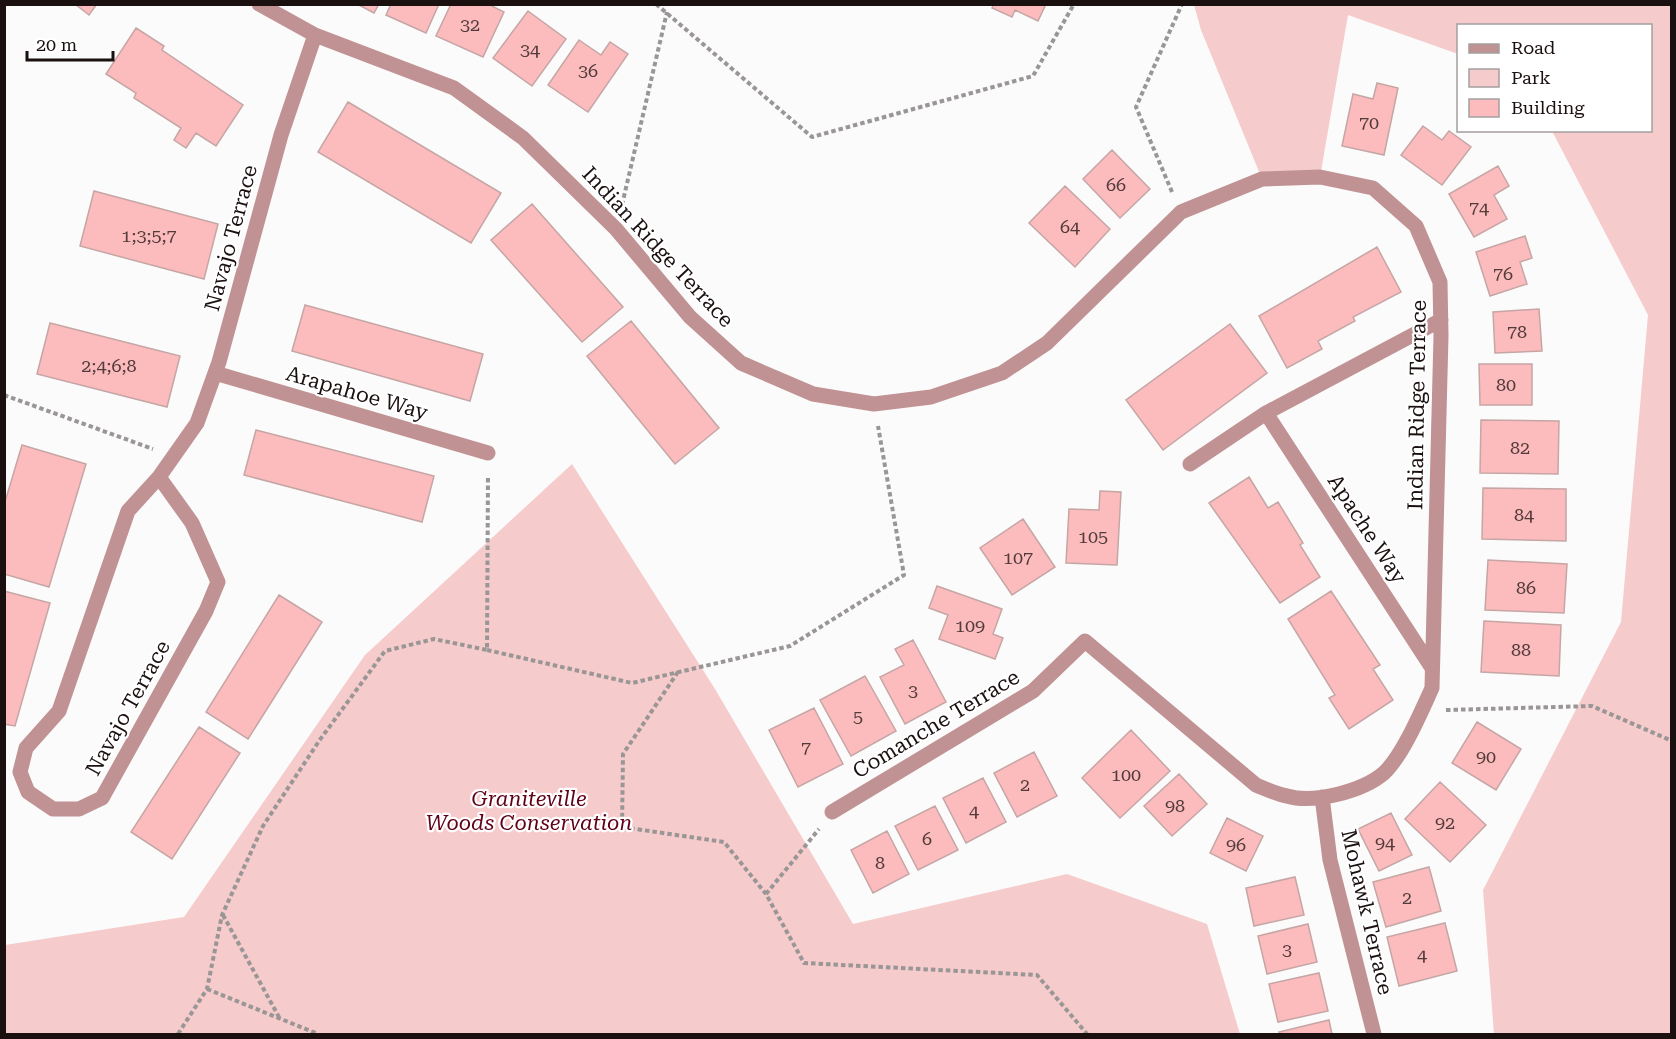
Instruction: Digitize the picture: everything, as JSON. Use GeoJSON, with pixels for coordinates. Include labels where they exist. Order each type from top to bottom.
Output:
{"type":"FeatureCollection","features":[{"type":"Feature","properties":{"kind":"street","name":"Indian Ridge Terrace"},"geometry":{"type":"LineString","coordinates":[[259,4],[315,35],[454,88],[523,138],[616,229],[690,317],[741,363],[813,394],[874,404],[931,397],[1002,374],[1047,343],[1180,212],[1262,179],[1320,177],[1373,188],[1416,226],[1440,282],[1432,688],[1410,734],[1384,772],[1356,789],[1322,797],[1289,797],[1256,785],[1085,641]]}},
{"type":"Feature","properties":{"kind":"street","name":"Navajo Terrace"},"geometry":{"type":"LineString","coordinates":[[159,477],[192,523],[218,582],[206,612],[102,798],[79,809],[52,809],[28,792],[20,772],[26,748],[59,711],[128,511],[159,477],[197,423],[215,373],[281,135],[315,35]]}},
{"type":"Feature","properties":{"kind":"street"},"geometry":{"type":"LineString","coordinates":[[1190,464],[1266,413],[1441,320]]}},
{"type":"Feature","properties":{"kind":"street","name":"Arapahoe Way"},"geometry":{"type":"LineString","coordinates":[[215,373],[488,453]]}},
{"type":"Feature","properties":{"kind":"street","name":"Apache Way"},"geometry":{"type":"LineString","coordinates":[[1266,413],[1432,668]]}},
{"type":"Feature","properties":{"kind":"street","name":"Comanche Terrace"},"geometry":{"type":"LineString","coordinates":[[832,812],[1033,691],[1085,641]]}},
{"type":"Feature","properties":{"kind":"street","name":"Mohawk Terrace"},"geometry":{"type":"LineString","coordinates":[[1322,797],[1330,860],[1374,1035]]}},
{"type":"Feature","properties":{"kind":"path"},"geometry":{"type":"LineString","coordinates":[[656,4],[812,138],[1033,76],[1074,4]]}},
{"type":"Feature","properties":{"kind":"path"},"geometry":{"type":"LineString","coordinates":[[1180,212],[1136,107],[1182,4]]}},
{"type":"Feature","properties":{"kind":"path"},"geometry":{"type":"LineString","coordinates":[[616,229],[668,12]]}},
{"type":"Feature","properties":{"kind":"path"},"geometry":{"type":"LineString","coordinates":[[4,395],[174,456]]}},
{"type":"Feature","properties":{"kind":"path"},"geometry":{"type":"LineString","coordinates":[[178,1035],[207,990],[222,915],[263,826],[320,741],[385,651],[434,639],[632,683],[790,646],[904,575],[874,404]]}},
{"type":"Feature","properties":{"kind":"path"},"geometry":{"type":"LineString","coordinates":[[487,650],[488,453]]}},
{"type":"Feature","properties":{"kind":"path"},"geometry":{"type":"LineString","coordinates":[[678,672],[623,754],[622,827],[724,842],[766,894],[804,963],[1037,975],[1087,1035]]}},
{"type":"Feature","properties":{"kind":"path"},"geometry":{"type":"LineString","coordinates":[[1421,711],[1592,706],[1671,741]]}},
{"type":"Feature","properties":{"kind":"path"},"geometry":{"type":"LineString","coordinates":[[766,894],[832,812]]}},
{"type":"Feature","properties":{"kind":"path"},"geometry":{"type":"LineString","coordinates":[[222,915],[280,1019]]}},
{"type":"Feature","properties":{"kind":"path"},"geometry":{"type":"LineString","coordinates":[[207,990],[318,1035]]}},
{"type":"Feature","properties":{"kind":"green space"},"geometry":{"type":"Polygon","coordinates":[[[1194,5],[1671,5],[1671,1034],[1494,1034],[1483,890],[1621,622],[1648,315],[1553,132],[1652,132],[1652,24],[1457,24],[1457,54],[1348,15],[1320,177],[1262,179],[1201,30],[1194,5]]]}},
{"type":"Feature","properties":{"kind":"green space","name":"Graniteville Woods Conservation"},"geometry":{"type":"Polygon","coordinates":[[[572,464],[715,689],[853,924],[1067,874],[1207,924],[1240,1034],[5,1034],[5,945],[184,917],[365,655],[572,464]]]}},
{"type":"Feature","properties":{"kind":"building"},"geometry":{"type":"Polygon","coordinates":[[[75,4],[97,4],[89,15],[75,4]]]}},
{"type":"Feature","properties":{"kind":"building"},"geometry":{"type":"Polygon","coordinates":[[[357,4],[379,4],[374,13],[357,4]]]}},
{"type":"Feature","properties":{"kind":"building"},"geometry":{"type":"Polygon","coordinates":[[[391,4],[439,4],[426,33],[386,15],[391,4]]]}},
{"type":"Feature","properties":{"kind":"building"},"geometry":{"type":"Polygon","coordinates":[[[451,4],[488,4],[504,12],[483,57],[436,36],[451,4]]]}},
{"type":"Feature","properties":{"kind":"building"},"geometry":{"type":"Polygon","coordinates":[[[994,4],[1046,4],[1038,21],[1015,10],[1012,17],[992,8],[994,4]]]}},
{"type":"Feature","properties":{"kind":"building"},"geometry":{"type":"Polygon","coordinates":[[[528,11],[566,39],[532,86],[493,58],[528,11]]]}},
{"type":"Feature","properties":{"kind":"building"},"geometry":{"type":"Polygon","coordinates":[[[136,28],[164,46],[162,50],[243,105],[216,146],[196,133],[186,148],[174,140],[181,128],[134,98],[136,93],[106,74],[136,28]]]}},
{"type":"Feature","properties":{"kind":"building"},"geometry":{"type":"Polygon","coordinates":[[[579,40],[601,55],[610,42],[628,54],[588,112],[548,85],[579,40]]]}},
{"type":"Feature","properties":{"kind":"building"},"geometry":{"type":"Polygon","coordinates":[[[1377,83],[1398,88],[1384,155],[1342,146],[1353,94],[1373,99],[1377,83]]]}},
{"type":"Feature","properties":{"kind":"building"},"geometry":{"type":"Polygon","coordinates":[[[348,102],[501,193],[471,243],[318,152],[348,102]]]}},
{"type":"Feature","properties":{"kind":"building"},"geometry":{"type":"Polygon","coordinates":[[[1423,126],[1442,140],[1449,131],[1471,147],[1442,185],[1401,155],[1423,126]]]}},
{"type":"Feature","properties":{"kind":"building"},"geometry":{"type":"Polygon","coordinates":[[[1112,150],[1150,189],[1120,218],[1083,179],[1112,150]]]}},
{"type":"Feature","properties":{"kind":"building"},"geometry":{"type":"Polygon","coordinates":[[[1498,166],[1509,186],[1494,195],[1507,219],[1474,237],[1449,194],[1498,166]]]}},
{"type":"Feature","properties":{"kind":"building"},"geometry":{"type":"Polygon","coordinates":[[[1065,186],[1110,229],[1075,267],[1029,223],[1065,186]]]}},
{"type":"Feature","properties":{"kind":"building"},"geometry":{"type":"Polygon","coordinates":[[[94,191],[218,224],[204,279],[80,246],[94,191]]]}},
{"type":"Feature","properties":{"kind":"building"},"geometry":{"type":"Polygon","coordinates":[[[532,204],[623,307],[582,342],[491,240],[532,204]]]}},
{"type":"Feature","properties":{"kind":"building"},"geometry":{"type":"Polygon","coordinates":[[[1525,236],[1532,258],[1520,262],[1527,284],[1490,296],[1476,252],[1525,236]]]}},
{"type":"Feature","properties":{"kind":"building"},"geometry":{"type":"Polygon","coordinates":[[[1377,247],[1401,292],[1353,317],[1355,321],[1318,341],[1322,349],[1287,368],[1259,316],[1377,247]]]}},
{"type":"Feature","properties":{"kind":"building"},"geometry":{"type":"Polygon","coordinates":[[[305,305],[483,354],[470,401],[292,351],[305,305]]]}},
{"type":"Feature","properties":{"kind":"building"},"geometry":{"type":"Polygon","coordinates":[[[1539,309],[1542,351],[1495,353],[1493,312],[1539,309]]]}},
{"type":"Feature","properties":{"kind":"building"},"geometry":{"type":"Polygon","coordinates":[[[631,321],[719,428],[675,464],[587,356],[631,321]]]}},
{"type":"Feature","properties":{"kind":"building"},"geometry":{"type":"Polygon","coordinates":[[[50,323],[180,356],[167,407],[37,374],[50,323]]]}},
{"type":"Feature","properties":{"kind":"building"},"geometry":{"type":"Polygon","coordinates":[[[1230,324],[1267,373],[1163,450],[1126,400],[1230,324]]]}},
{"type":"Feature","properties":{"kind":"building"},"geometry":{"type":"Polygon","coordinates":[[[1479,364],[1532,364],[1532,405],[1480,405],[1479,364]]]}},
{"type":"Feature","properties":{"kind":"building"},"geometry":{"type":"Polygon","coordinates":[[[1481,420],[1559,421],[1558,474],[1480,473],[1481,420]]]}},
{"type":"Feature","properties":{"kind":"building"},"geometry":{"type":"Polygon","coordinates":[[[256,430],[434,476],[422,522],[244,475],[256,430]]]}},
{"type":"Feature","properties":{"kind":"building"},"geometry":{"type":"Polygon","coordinates":[[[22,445],[86,464],[49,587],[4,574],[4,505],[22,445]]]}},
{"type":"Feature","properties":{"kind":"building"},"geometry":{"type":"Polygon","coordinates":[[[1249,477],[1268,508],[1278,502],[1303,543],[1300,545],[1320,577],[1280,603],[1209,503],[1249,477]]]}},
{"type":"Feature","properties":{"kind":"building"},"geometry":{"type":"Polygon","coordinates":[[[1483,488],[1566,489],[1566,541],[1482,539],[1483,488]]]}},
{"type":"Feature","properties":{"kind":"building"},"geometry":{"type":"Polygon","coordinates":[[[1100,491],[1121,492],[1117,565],[1066,563],[1069,509],[1099,510],[1100,491]]]}},
{"type":"Feature","properties":{"kind":"building"},"geometry":{"type":"Polygon","coordinates":[[[1023,519],[1055,567],[1012,595],[980,548],[1023,519]]]}},
{"type":"Feature","properties":{"kind":"building"},"geometry":{"type":"Polygon","coordinates":[[[1488,560],[1567,564],[1564,613],[1485,610],[1488,560]]]}},
{"type":"Feature","properties":{"kind":"building"},"geometry":{"type":"Polygon","coordinates":[[[937,586],[1002,609],[993,634],[1003,638],[995,659],[939,639],[948,615],[929,608],[937,586]]]}},
{"type":"Feature","properties":{"kind":"building"},"geometry":{"type":"Polygon","coordinates":[[[4,591],[50,603],[15,726],[4,724],[4,591]]]}},
{"type":"Feature","properties":{"kind":"building"},"geometry":{"type":"Polygon","coordinates":[[[1331,591],[1380,665],[1373,669],[1393,700],[1349,729],[1329,698],[1335,695],[1288,619],[1331,591]]]}},
{"type":"Feature","properties":{"kind":"building"},"geometry":{"type":"Polygon","coordinates":[[[279,595],[322,622],[248,739],[206,712],[279,595]]]}},
{"type":"Feature","properties":{"kind":"building"},"geometry":{"type":"Polygon","coordinates":[[[1484,621],[1561,625],[1559,676],[1481,672],[1484,621]]]}},
{"type":"Feature","properties":{"kind":"building"},"geometry":{"type":"Polygon","coordinates":[[[913,640],[946,702],[905,724],[880,677],[904,665],[895,649],[913,640]]]}},
{"type":"Feature","properties":{"kind":"building"},"geometry":{"type":"Polygon","coordinates":[[[865,676],[896,731],[851,756],[820,700],[865,676]]]}},
{"type":"Feature","properties":{"kind":"building"},"geometry":{"type":"Polygon","coordinates":[[[814,708],[843,764],[798,787],[769,730],[814,708]]]}},
{"type":"Feature","properties":{"kind":"building"},"geometry":{"type":"Polygon","coordinates":[[[1477,722],[1521,749],[1496,790],[1452,763],[1477,722]]]}},
{"type":"Feature","properties":{"kind":"building"},"geometry":{"type":"Polygon","coordinates":[[[199,727],[240,753],[172,859],[131,832],[199,727]]]}},
{"type":"Feature","properties":{"kind":"building"},"geometry":{"type":"Polygon","coordinates":[[[1131,730],[1170,771],[1120,818],[1082,778],[1131,730]]]}},
{"type":"Feature","properties":{"kind":"building"},"geometry":{"type":"Polygon","coordinates":[[[1034,752],[1057,796],[1017,817],[994,773],[1034,752]]]}},
{"type":"Feature","properties":{"kind":"building"},"geometry":{"type":"Polygon","coordinates":[[[1179,774],[1207,804],[1172,836],[1144,806],[1179,774]]]}},
{"type":"Feature","properties":{"kind":"building"},"geometry":{"type":"Polygon","coordinates":[[[983,778],[1006,822],[966,843],[943,798],[983,778]]]}},
{"type":"Feature","properties":{"kind":"building"},"geometry":{"type":"Polygon","coordinates":[[[1440,782],[1486,825],[1450,862],[1405,819],[1440,782]]]}},
{"type":"Feature","properties":{"kind":"building"},"geometry":{"type":"Polygon","coordinates":[[[935,806],[958,850],[918,870],[895,826],[935,806]]]}},
{"type":"Feature","properties":{"kind":"building"},"geometry":{"type":"Polygon","coordinates":[[[1391,813],[1412,855],[1379,871],[1358,829],[1391,813]]]}},
{"type":"Feature","properties":{"kind":"building"},"geometry":{"type":"Polygon","coordinates":[[[1227,818],[1263,836],[1246,871],[1210,853],[1227,818]]]}},
{"type":"Feature","properties":{"kind":"building"},"geometry":{"type":"Polygon","coordinates":[[[887,831],[909,874],[873,893],[851,850],[887,831]]]}},
{"type":"Feature","properties":{"kind":"building"},"geometry":{"type":"Polygon","coordinates":[[[1429,867],[1441,911],[1386,927],[1373,882],[1429,867]]]}},
{"type":"Feature","properties":{"kind":"building"},"geometry":{"type":"Polygon","coordinates":[[[1295,877],[1304,915],[1254,926],[1246,888],[1295,877]]]}},
{"type":"Feature","properties":{"kind":"building"},"geometry":{"type":"Polygon","coordinates":[[[1445,923],[1457,971],[1399,986],[1387,937],[1445,923]]]}},
{"type":"Feature","properties":{"kind":"building"},"geometry":{"type":"Polygon","coordinates":[[[1308,924],[1317,962],[1267,974],[1258,936],[1308,924]]]}},
{"type":"Feature","properties":{"kind":"building"},"geometry":{"type":"Polygon","coordinates":[[[1319,973],[1328,1011],[1278,1022],[1269,984],[1319,973]]]}},
{"type":"Feature","properties":{"kind":"building"},"geometry":{"type":"Polygon","coordinates":[[[1329,1020],[1332,1034],[1280,1034],[1279,1032],[1329,1020]]]}}]}
